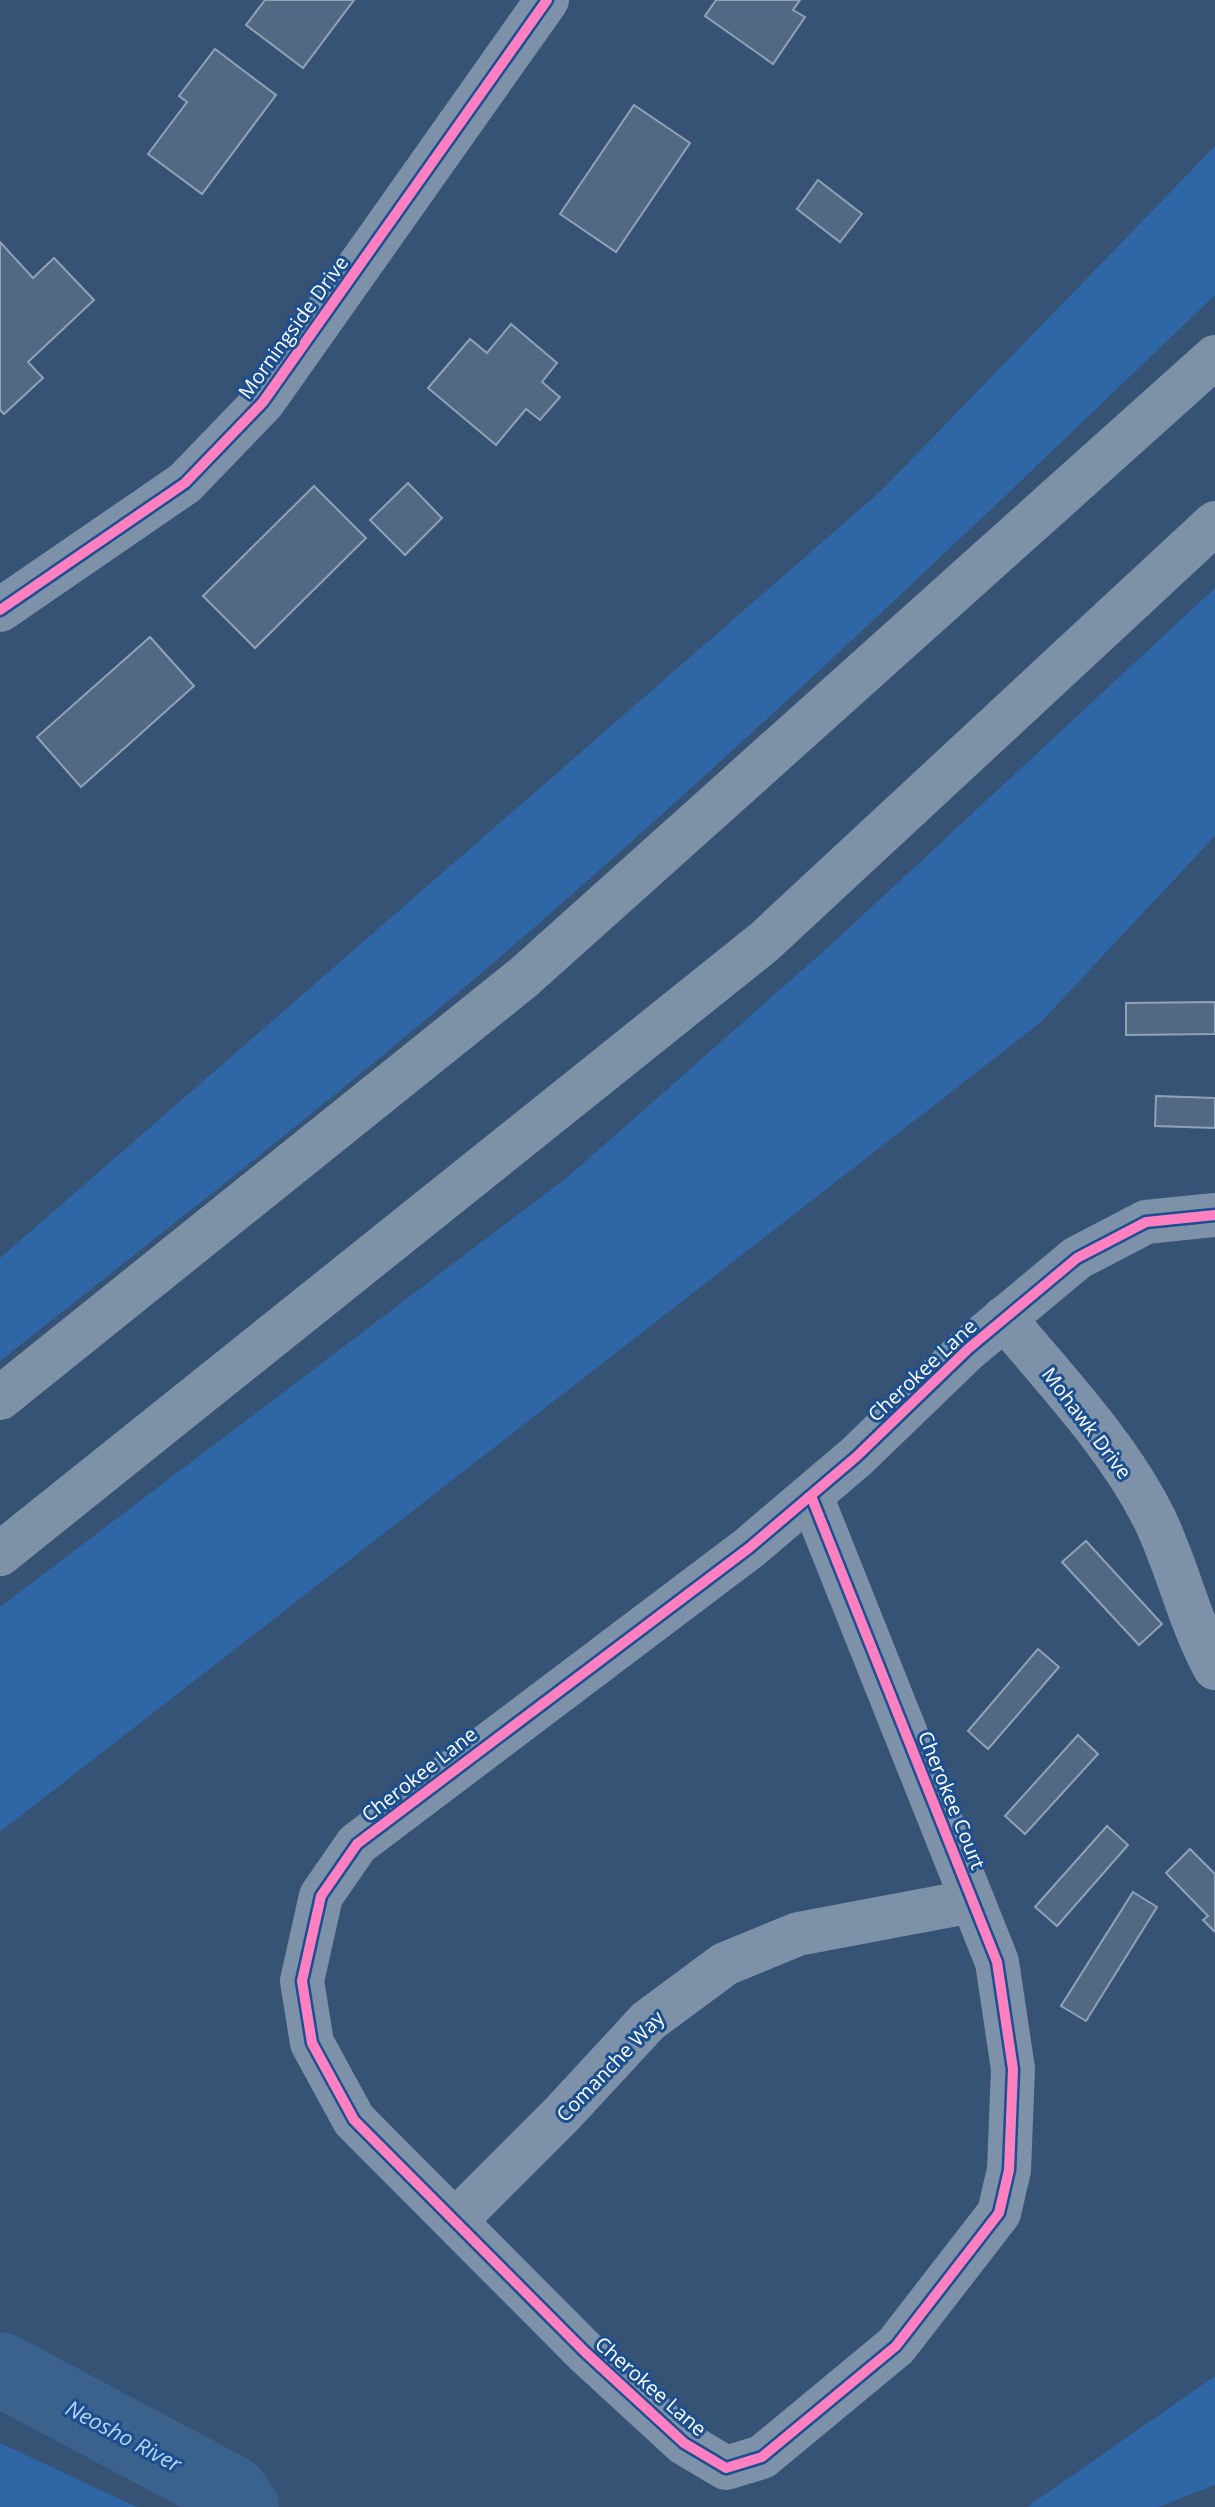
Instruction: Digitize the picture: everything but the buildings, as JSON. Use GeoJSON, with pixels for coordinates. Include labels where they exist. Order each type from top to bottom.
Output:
{"type":"FeatureCollection","features":[{"type":"Feature","properties":{"kind":"highway"},"geometry":{"type":"LineString","coordinates":[[0,1398],[524,977],[1215,357]]}},
{"type":"Feature","properties":{"kind":"highway"},"geometry":{"type":"LineString","coordinates":[[0,1554],[764,942],[1215,523]]}},
{"type":"Feature","properties":{"kind":"street","name":"Morningside Drive"},"geometry":{"type":"LineString","coordinates":[[0,610],[185,483],[263,402],[547,0]]}},
{"type":"Feature","properties":{"kind":"street","name":"Cherokee Lane"},"geometry":{"type":"LineString","coordinates":[[1011,2129],[1009,2170],[999,2213],[896,2346],[762,2457],[726,2468],[684,2443],[585,2352],[354,2120],[312,2043],[302,1981],[321,1896],[357,1844],[749,1548],[811,1496],[1004,1318],[1077,1258],[1146,1222],[1215,1215]]}},
{"type":"Feature","properties":{"kind":"street","name":"Mohawk Drive"},"geometry":{"type":"LineString","coordinates":[[1004,1318],[1118,1457],[1155,1521],[1198,1637],[1215,1668]]}},
{"type":"Feature","properties":{"kind":"street","name":"Cherokee Court"},"geometry":{"type":"LineString","coordinates":[[811,1496],[997,1962],[1013,2069],[1011,2129]]}},
{"type":"Feature","properties":{"kind":"street","name":"Comanche Way"},"geometry":{"type":"LineString","coordinates":[[455,2221],[562,2114],[648,2021],[725,1964],[798,1934],[973,1901]]}},
{"type":"Feature","properties":{"kind":"shaded area"},"geometry":{"type":"Polygon","coordinates":[[[1215,146],[1215,295],[824,666],[585,883],[369,1066],[0,1361],[0,1258],[882,490],[1215,146]]]}},
{"type":"Feature","properties":{"kind":"shaded area"},"geometry":{"type":"Polygon","coordinates":[[[1215,588],[1215,836],[1040,1023],[0,1832],[0,1607],[570,1175],[835,941],[1215,588]]]}},
{"type":"Feature","properties":{"kind":"shaded area"},"geometry":{"type":"Polygon","coordinates":[[[1215,2376],[1215,2485],[1158,2507],[1027,2507],[1215,2376]]]}},
{"type":"Feature","properties":{"kind":"shaded area"},"geometry":{"type":"Polygon","coordinates":[[[0,2443],[137,2507],[0,2507],[0,2443]]]}},
{"type":"Feature","properties":{"kind":"waterway","name":"Neosho River"},"geometry":{"type":"LineString","coordinates":[[0,2369],[231,2492],[242,2507]]}},
{"type":"Feature","properties":{"kind":"cycle path"},"geometry":{"type":"LineString","coordinates":[[0,610],[185,483],[263,402],[547,0]]}},
{"type":"Feature","properties":{"kind":"cycle path"},"geometry":{"type":"LineString","coordinates":[[811,1496],[997,1962],[1013,2069],[1009,2170],[999,2213],[896,2346],[762,2457],[726,2468],[684,2443],[585,2352],[354,2120],[312,2043],[302,1981],[321,1896],[357,1844],[749,1548],[856,1457],[968,1349],[1077,1258],[1146,1222],[1215,1215]]}}]}
